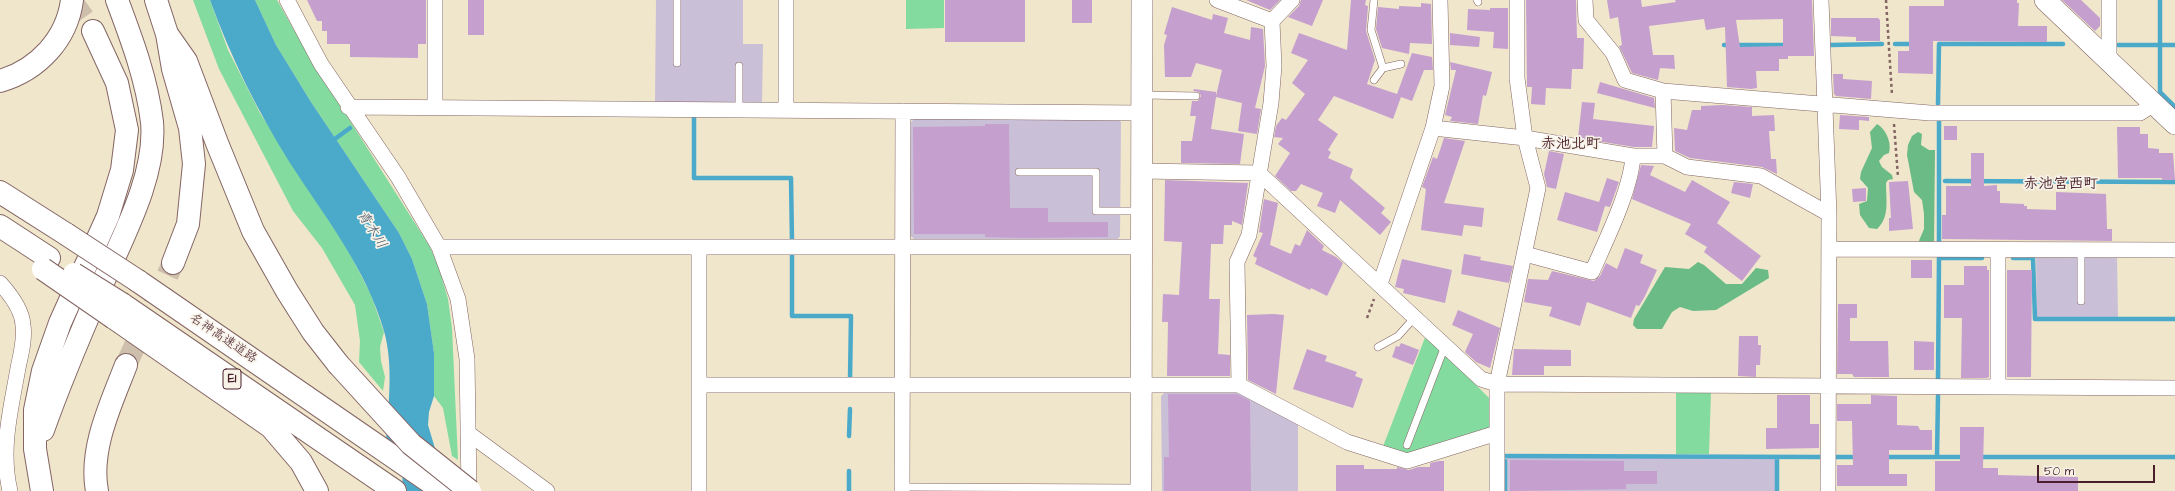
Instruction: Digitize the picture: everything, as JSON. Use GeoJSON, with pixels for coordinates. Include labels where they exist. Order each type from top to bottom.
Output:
{"type":"FeatureCollection","features":[{"type":"Feature","properties":{"kind":"highway"},"geometry":{"type":"LineString","coordinates":[[0,81],[15,76],[39,60],[58,41],[70,13],[72,0]]}},
{"type":"Feature","properties":{"kind":"highway"},"geometry":{"type":"LineString","coordinates":[[36,450],[62,376],[130,220],[142,188],[151,154],[152,123],[144,75],[117,0]]}},
{"type":"Feature","properties":{"kind":"highway"},"geometry":{"type":"LineString","coordinates":[[156,0],[167,34],[173,69],[190,128],[194,164],[188,224],[173,263]]}},
{"type":"Feature","properties":{"kind":"highway"},"geometry":{"type":"LineString","coordinates":[[42,491],[36,450],[35,410],[43,371],[60,323],[108,216],[122,170],[127,130],[117,82],[93,31]]}},
{"type":"Feature","properties":{"kind":"highway"},"geometry":{"type":"LineString","coordinates":[[167,34],[186,61],[217,143],[254,231],[313,332],[338,364],[411,444],[469,491]]}},
{"type":"Feature","properties":{"kind":"highway","name":"名神高速道路"},"geometry":{"type":"LineString","coordinates":[[0,192],[138,281],[443,491]]}},
{"type":"Feature","properties":{"kind":"highway","name":"E1"},"geometry":{"type":"LineString","coordinates":[[0,226],[46,264],[341,453],[395,491]]}},
{"type":"Feature","properties":{"kind":"highway"},"geometry":{"type":"LineString","coordinates":[[0,242],[46,264]]}},
{"type":"Feature","properties":{"kind":"highway"},"geometry":{"type":"LineString","coordinates":[[118,311],[272,427],[301,462],[317,491]]}},
{"type":"Feature","properties":{"kind":"highway"},"geometry":{"type":"LineString","coordinates":[[97,491],[95,482],[98,447],[108,412],[126,365]]}},
{"type":"Feature","properties":{"kind":"street"},"geometry":{"type":"LineString","coordinates":[[287,0],[310,46],[348,107],[398,177],[439,247],[458,299],[467,358],[469,491]]}},
{"type":"Feature","properties":{"kind":"street"},"geometry":{"type":"LineString","coordinates":[[435,0],[435,107]]}},
{"type":"Feature","properties":{"kind":"street"},"geometry":{"type":"LineString","coordinates":[[786,0],[786,109]]}},
{"type":"Feature","properties":{"kind":"street"},"geometry":{"type":"LineString","coordinates":[[1141,490],[1142,0]]}},
{"type":"Feature","properties":{"kind":"street"},"geometry":{"type":"LineString","coordinates":[[1217,0],[1272,21]]}},
{"type":"Feature","properties":{"kind":"street"},"geometry":{"type":"LineString","coordinates":[[1239,385],[1237,262],[1249,235],[1258,173],[1271,103],[1274,66],[1272,21],[1292,0]]}},
{"type":"Feature","properties":{"kind":"street"},"geometry":{"type":"LineString","coordinates":[[1380,284],[1433,128],[1442,86],[1440,0]]}},
{"type":"Feature","properties":{"kind":"street"},"geometry":{"type":"LineString","coordinates":[[1497,491],[1498,384],[1538,188],[1526,138],[1517,78],[1517,0]]}},
{"type":"Feature","properties":{"kind":"street"},"geometry":{"type":"LineString","coordinates":[[1585,0],[1586,20],[1613,53],[1625,80],[1663,92],[1930,113],[2140,113],[2154,104]]}},
{"type":"Feature","properties":{"kind":"street"},"geometry":{"type":"LineString","coordinates":[[1821,0],[1829,214],[1827,386],[1828,491]]}},
{"type":"Feature","properties":{"kind":"street"},"geometry":{"type":"LineString","coordinates":[[2044,0],[2175,124]]}},
{"type":"Feature","properties":{"kind":"street"},"geometry":{"type":"LineString","coordinates":[[2109,0],[2109,62]]}},
{"type":"Feature","properties":{"kind":"street"},"geometry":{"type":"LineString","coordinates":[[1663,92],[1665,156]]}},
{"type":"Feature","properties":{"kind":"street"},"geometry":{"type":"LineString","coordinates":[[348,107],[903,111],[1142,104]]}},
{"type":"Feature","properties":{"kind":"street"},"geometry":{"type":"LineString","coordinates":[[902,489],[903,111]]}},
{"type":"Feature","properties":{"kind":"street"},"geometry":{"type":"LineString","coordinates":[[1433,128],[1526,138],[1633,156],[1665,156],[1686,167],[1761,176],[1829,214]]}},
{"type":"Feature","properties":{"kind":"street"},"geometry":{"type":"LineString","coordinates":[[1525,254],[1592,272],[1615,218],[1632,168],[1633,156]]}},
{"type":"Feature","properties":{"kind":"street"},"geometry":{"type":"LineString","coordinates":[[1142,170],[1258,173],[1380,284],[1480,379],[1498,384],[2175,388]]}},
{"type":"Feature","properties":{"kind":"street"},"geometry":{"type":"LineString","coordinates":[[439,247],[1142,247]]}},
{"type":"Feature","properties":{"kind":"street"},"geometry":{"type":"LineString","coordinates":[[699,247],[699,491]]}},
{"type":"Feature","properties":{"kind":"street"},"geometry":{"type":"LineString","coordinates":[[1829,249],[2175,250]]}},
{"type":"Feature","properties":{"kind":"street"},"geometry":{"type":"LineString","coordinates":[[1998,250],[1998,387]]}},
{"type":"Feature","properties":{"kind":"street"},"geometry":{"type":"LineString","coordinates":[[0,284],[18,308],[23,325],[22,345],[3,430],[7,480],[10,491]]}},
{"type":"Feature","properties":{"kind":"street"},"geometry":{"type":"LineString","coordinates":[[699,385],[1239,385],[1347,442],[1407,461],[1497,433]]}},
{"type":"Feature","properties":{"kind":"street"},"geometry":{"type":"LineString","coordinates":[[468,433],[547,491]]}},
{"type":"Feature","properties":{"kind":"lane"},"geometry":{"type":"LineString","coordinates":[[677,63],[678,0]]}},
{"type":"Feature","properties":{"kind":"lane"},"geometry":{"type":"LineString","coordinates":[[1374,0],[1371,30],[1383,68]]}},
{"type":"Feature","properties":{"kind":"lane"},"geometry":{"type":"LineString","coordinates":[[1374,80],[1383,68],[1401,64]]}},
{"type":"Feature","properties":{"kind":"lane"},"geometry":{"type":"LineString","coordinates":[[739,66],[739,109]]}},
{"type":"Feature","properties":{"kind":"lane"},"geometry":{"type":"LineString","coordinates":[[1142,104],[1196,96]]}},
{"type":"Feature","properties":{"kind":"lane"},"geometry":{"type":"LineString","coordinates":[[1019,172],[1096,172],[1096,211],[1142,211]]}},
{"type":"Feature","properties":{"kind":"lane"},"geometry":{"type":"LineString","coordinates":[[2080,301],[2081,250]]}},
{"type":"Feature","properties":{"kind":"lane"},"geometry":{"type":"LineString","coordinates":[[1378,347],[1398,336],[1415,317]]}},
{"type":"Feature","properties":{"kind":"lane"},"geometry":{"type":"LineString","coordinates":[[1406,445],[1445,346]]}},
{"type":"Feature","properties":{"kind":"lane"},"geometry":{"type":"LineString","coordinates":[[902,489],[1141,490]]}},
{"type":"Feature","properties":{"kind":"path"},"geometry":{"type":"LineString","coordinates":[[1886,0],[1898,177]]}},
{"type":"Feature","properties":{"kind":"shaded area"},"geometry":{"type":"Polygon","coordinates":[[[656,0],[743,0],[743,44],[763,44],[762,102],[655,102],[656,0]]]}},
{"type":"Feature","properties":{"kind":"shaded area"},"geometry":{"type":"Polygon","coordinates":[[[917,116],[1114,117],[1121,122],[1120,236],[1115,243],[916,241],[910,235],[909,124],[917,116]]]}},
{"type":"Feature","properties":{"kind":"shaded area"},"geometry":{"type":"Polygon","coordinates":[[[2036,257],[2117,258],[2118,317],[2037,317],[2036,257]]]}},
{"type":"Feature","properties":{"kind":"shaded area"},"geometry":{"type":"Polygon","coordinates":[[[1168,389],[1241,390],[1298,421],[1298,491],[1162,491],[1161,396],[1168,389]]]}},
{"type":"Feature","properties":{"kind":"shaded area"},"geometry":{"type":"Polygon","coordinates":[[[1506,458],[1775,458],[1775,491],[1506,491],[1506,458]]]}},
{"type":"Feature","properties":{"kind":"green space"},"geometry":{"type":"Polygon","coordinates":[[[193,0],[210,0],[228,50],[260,113],[348,250],[371,295],[384,332],[380,347],[381,361],[385,377],[383,391],[359,362],[360,341],[355,305],[322,248],[293,211],[219,69],[193,0]]]}},
{"type":"Feature","properties":{"kind":"green space"},"geometry":{"type":"Polygon","coordinates":[[[255,0],[277,0],[307,53],[430,247],[439,268],[448,299],[452,328],[458,460],[452,456],[443,408],[434,396],[434,353],[427,304],[412,259],[399,233],[311,102],[276,45],[255,0]]]}},
{"type":"Feature","properties":{"kind":"green space"},"geometry":{"type":"Polygon","coordinates":[[[906,0],[944,0],[944,28],[906,29],[906,0]]]}},
{"type":"Feature","properties":{"kind":"green space"},"geometry":{"type":"Polygon","coordinates":[[[1877,124],[1886,133],[1890,145],[1889,153],[1884,155],[1879,161],[1882,167],[1892,175],[1893,179],[1888,180],[1886,183],[1886,214],[1877,229],[1869,228],[1860,215],[1859,204],[1867,201],[1868,188],[1860,179],[1861,172],[1872,148],[1870,132],[1877,124]]]}},
{"type":"Feature","properties":{"kind":"green space"},"geometry":{"type":"Polygon","coordinates":[[[1918,132],[1922,134],[1921,145],[1929,150],[1935,150],[1934,244],[1918,243],[1924,229],[1924,214],[1922,200],[1914,192],[1907,155],[1908,145],[1912,136],[1918,132]]]}},
{"type":"Feature","properties":{"kind":"green space"},"geometry":{"type":"Polygon","coordinates":[[[1698,262],[1704,265],[1726,284],[1742,284],[1756,268],[1768,270],[1769,278],[1716,310],[1693,311],[1680,307],[1672,312],[1662,329],[1637,329],[1633,325],[1634,319],[1665,267],[1689,269],[1698,262]]]}},
{"type":"Feature","properties":{"kind":"green space"},"geometry":{"type":"Polygon","coordinates":[[[1426,335],[1491,400],[1492,423],[1487,431],[1407,457],[1382,449],[1426,335]]]}},
{"type":"Feature","properties":{"kind":"green space"},"geometry":{"type":"Polygon","coordinates":[[[1676,391],[1711,391],[1709,454],[1676,454],[1676,391]]]}},
{"type":"Feature","properties":{"kind":"water"},"geometry":{"type":"Polygon","coordinates":[[[210,0],[255,0],[276,45],[311,102],[399,233],[412,259],[427,304],[434,353],[434,396],[429,412],[428,425],[446,485],[386,443],[390,387],[389,358],[384,331],[376,308],[356,264],[290,163],[256,103],[236,63],[210,0]]]}},
{"type":"Feature","properties":{"kind":"building"},"geometry":{"type":"Polygon","coordinates":[[[307,0],[426,0],[426,44],[418,44],[418,58],[350,57],[350,44],[327,44],[327,31],[322,31],[322,21],[317,21],[307,0]]]}},
{"type":"Feature","properties":{"kind":"building"},"geometry":{"type":"Polygon","coordinates":[[[468,0],[484,0],[484,35],[468,35],[468,0]]]}},
{"type":"Feature","properties":{"kind":"building"},"geometry":{"type":"Polygon","coordinates":[[[945,0],[1025,0],[1025,42],[945,42],[945,0]]]}},
{"type":"Feature","properties":{"kind":"building"},"geometry":{"type":"Polygon","coordinates":[[[1072,0],[1092,0],[1092,23],[1072,23],[1072,0]]]}},
{"type":"Feature","properties":{"kind":"building"},"geometry":{"type":"Polygon","coordinates":[[[1246,0],[1280,0],[1270,10],[1246,0]]]}},
{"type":"Feature","properties":{"kind":"building"},"geometry":{"type":"Polygon","coordinates":[[[1301,0],[1323,0],[1312,26],[1288,17],[1299,6],[1301,0]]]}},
{"type":"Feature","properties":{"kind":"building"},"geometry":{"type":"Polygon","coordinates":[[[1351,0],[1366,0],[1365,5],[1368,6],[1366,31],[1375,60],[1367,84],[1397,94],[1412,53],[1432,57],[1433,70],[1424,70],[1412,101],[1401,97],[1393,119],[1334,96],[1318,120],[1338,134],[1328,150],[1331,152],[1328,158],[1353,169],[1350,178],[1385,208],[1381,213],[1391,222],[1380,235],[1340,200],[1335,213],[1317,206],[1323,193],[1301,184],[1296,191],[1291,191],[1275,176],[1290,153],[1278,144],[1283,138],[1274,137],[1276,126],[1282,118],[1286,120],[1305,94],[1292,83],[1308,60],[1291,53],[1299,33],[1347,50],[1351,0]]]}},
{"type":"Feature","properties":{"kind":"building"},"geometry":{"type":"Polygon","coordinates":[[[1526,0],[1576,0],[1577,38],[1584,38],[1583,69],[1572,69],[1571,89],[1546,88],[1545,105],[1531,104],[1532,87],[1527,87],[1526,0]]]}},
{"type":"Feature","properties":{"kind":"building"},"geometry":{"type":"Polygon","coordinates":[[[1607,0],[1641,0],[1642,7],[1676,2],[1675,0],[1812,0],[1814,56],[1788,56],[1788,59],[1779,59],[1779,71],[1756,71],[1757,88],[1727,87],[1725,27],[1706,30],[1704,19],[1649,26],[1653,55],[1674,55],[1675,69],[1660,68],[1658,80],[1632,73],[1619,46],[1622,45],[1618,17],[1610,19],[1607,0]],[[1783,19],[1736,20],[1740,47],[1783,46],[1783,19]]]}},
{"type":"Feature","properties":{"kind":"building"},"geometry":{"type":"Polygon","coordinates":[[[1944,0],[2017,0],[2017,3],[2019,3],[2018,26],[2047,26],[2047,42],[1933,41],[1933,74],[1898,73],[1898,51],[1909,51],[1909,6],[1944,6],[1944,0]]]}},
{"type":"Feature","properties":{"kind":"building"},"geometry":{"type":"Polygon","coordinates":[[[2062,0],[2081,0],[2100,18],[2100,26],[2095,31],[2062,0]]]}},
{"type":"Feature","properties":{"kind":"building"},"geometry":{"type":"Polygon","coordinates":[[[1421,3],[1431,4],[1432,44],[1410,43],[1409,54],[1382,48],[1376,29],[1378,7],[1399,9],[1399,6],[1421,7],[1421,3]]]}},
{"type":"Feature","properties":{"kind":"building"},"geometry":{"type":"Polygon","coordinates":[[[1172,7],[1212,20],[1213,14],[1228,18],[1224,33],[1250,40],[1251,27],[1263,29],[1265,66],[1255,108],[1261,109],[1257,134],[1238,131],[1242,103],[1216,97],[1211,129],[1244,134],[1240,164],[1181,163],[1181,141],[1192,141],[1196,116],[1190,116],[1192,101],[1198,101],[1201,96],[1199,92],[1193,91],[1194,89],[1216,92],[1216,96],[1222,70],[1196,63],[1191,77],[1165,77],[1164,45],[1167,35],[1164,34],[1172,7]]]}},
{"type":"Feature","properties":{"kind":"building"},"geometry":{"type":"Polygon","coordinates":[[[1490,8],[1508,8],[1508,49],[1493,48],[1494,32],[1467,30],[1468,9],[1490,10],[1490,8]]]}},
{"type":"Feature","properties":{"kind":"building"},"geometry":{"type":"Polygon","coordinates":[[[1831,18],[1878,18],[1880,20],[1880,41],[1856,41],[1856,37],[1831,36],[1831,18]]]}},
{"type":"Feature","properties":{"kind":"building"},"geometry":{"type":"Polygon","coordinates":[[[1450,33],[1480,37],[1479,47],[1450,45],[1450,33]]]}},
{"type":"Feature","properties":{"kind":"building"},"geometry":{"type":"Polygon","coordinates":[[[1450,62],[1492,72],[1486,96],[1483,95],[1478,124],[1450,121],[1452,117],[1445,115],[1456,70],[1451,70],[1450,62]]]}},
{"type":"Feature","properties":{"kind":"building"},"geometry":{"type":"Polygon","coordinates":[[[1833,74],[1843,74],[1843,79],[1872,81],[1871,99],[1836,96],[1834,94],[1833,74]]]}},
{"type":"Feature","properties":{"kind":"building"},"geometry":{"type":"Polygon","coordinates":[[[1600,82],[1654,98],[1655,108],[1597,93],[1600,82]]]}},
{"type":"Feature","properties":{"kind":"building"},"geometry":{"type":"Polygon","coordinates":[[[1582,102],[1595,103],[1593,119],[1654,126],[1652,147],[1634,147],[1578,138],[1582,102]]]}},
{"type":"Feature","properties":{"kind":"building"},"geometry":{"type":"Polygon","coordinates":[[[1723,105],[1752,107],[1752,116],[1774,115],[1775,131],[1769,131],[1771,159],[1776,159],[1777,174],[1762,167],[1690,158],[1675,151],[1674,128],[1687,130],[1692,110],[1701,110],[1701,106],[1723,105]]]}},
{"type":"Feature","properties":{"kind":"building"},"geometry":{"type":"Polygon","coordinates":[[[1840,115],[1869,117],[1869,121],[1859,120],[1859,130],[1839,129],[1840,115]]]}},
{"type":"Feature","properties":{"kind":"building"},"geometry":{"type":"Polygon","coordinates":[[[985,124],[1009,124],[1010,208],[1048,208],[1048,222],[1108,222],[1108,237],[1023,238],[985,237],[985,234],[914,234],[913,127],[985,126],[985,124]]]}},
{"type":"Feature","properties":{"kind":"building"},"geometry":{"type":"Polygon","coordinates":[[[1944,126],[1957,126],[1957,140],[1944,140],[1944,126]]]}},
{"type":"Feature","properties":{"kind":"building"},"geometry":{"type":"Polygon","coordinates":[[[2117,127],[2140,127],[2140,134],[2148,134],[2148,148],[2159,149],[2159,153],[2173,153],[2175,180],[2162,180],[2162,178],[2118,178],[2117,127]]]}},
{"type":"Feature","properties":{"kind":"building"},"geometry":{"type":"Polygon","coordinates":[[[1444,138],[1465,141],[1444,203],[1484,208],[1482,227],[1464,225],[1462,236],[1421,230],[1426,189],[1422,187],[1433,157],[1437,159],[1444,138]]]}},
{"type":"Feature","properties":{"kind":"building"},"geometry":{"type":"Polygon","coordinates":[[[1549,151],[1564,154],[1556,189],[1547,187],[1544,174],[1549,151]]]}},
{"type":"Feature","properties":{"kind":"building"},"geometry":{"type":"Polygon","coordinates":[[[1971,153],[1984,153],[1984,186],[1997,185],[1997,191],[2000,191],[2000,203],[2024,204],[2024,206],[2027,206],[2027,209],[2056,210],[2056,192],[2106,194],[2107,229],[2112,229],[2112,241],[1942,239],[1942,215],[1946,215],[1946,186],[1971,186],[1971,153]]]}},
{"type":"Feature","properties":{"kind":"building"},"geometry":{"type":"Polygon","coordinates":[[[1641,165],[1654,166],[1650,175],[1685,192],[1692,180],[1730,202],[1717,223],[1761,256],[1742,281],[1704,252],[1707,247],[1685,234],[1691,224],[1632,199],[1641,165]]]}},
{"type":"Feature","properties":{"kind":"building"},"geometry":{"type":"Polygon","coordinates":[[[1607,178],[1619,182],[1610,207],[1605,206],[1597,232],[1557,220],[1565,192],[1599,202],[1607,178]]]}},
{"type":"Feature","properties":{"kind":"building"},"geometry":{"type":"Polygon","coordinates":[[[1165,180],[1248,183],[1242,225],[1232,221],[1232,225],[1224,225],[1223,244],[1211,244],[1209,299],[1220,299],[1218,354],[1230,355],[1230,376],[1167,376],[1168,322],[1162,322],[1163,294],[1179,295],[1182,242],[1164,241],[1165,180]]]}},
{"type":"Feature","properties":{"kind":"building"},"geometry":{"type":"Polygon","coordinates":[[[1908,181],[1913,229],[1889,231],[1889,218],[1891,218],[1889,182],[1908,181]]]}},
{"type":"Feature","properties":{"kind":"building"},"geometry":{"type":"Polygon","coordinates":[[[1734,182],[1753,184],[1750,198],[1731,193],[1734,182]]]}},
{"type":"Feature","properties":{"kind":"building"},"geometry":{"type":"Polygon","coordinates":[[[1866,188],[1866,201],[1853,202],[1852,189],[1866,188]]]}},
{"type":"Feature","properties":{"kind":"building"},"geometry":{"type":"Polygon","coordinates":[[[1264,199],[1278,203],[1270,245],[1291,254],[1295,244],[1300,246],[1307,230],[1324,246],[1322,250],[1336,257],[1343,263],[1327,296],[1311,288],[1310,290],[1255,264],[1257,258],[1253,256],[1263,233],[1259,232],[1264,199]]]}},
{"type":"Feature","properties":{"kind":"building"},"geometry":{"type":"Polygon","coordinates":[[[1625,248],[1643,255],[1640,263],[1657,270],[1644,298],[1639,306],[1636,305],[1631,318],[1587,302],[1580,326],[1549,316],[1552,307],[1524,302],[1528,279],[1548,280],[1552,271],[1594,281],[1600,276],[1606,263],[1617,269],[1625,248]]]}},
{"type":"Feature","properties":{"kind":"building"},"geometry":{"type":"Polygon","coordinates":[[[1464,254],[1481,257],[1480,260],[1513,266],[1509,283],[1461,274],[1464,254]]]}},
{"type":"Feature","properties":{"kind":"building"},"geometry":{"type":"Polygon","coordinates":[[[1402,259],[1452,270],[1445,303],[1403,293],[1404,289],[1395,287],[1402,259]]]}},
{"type":"Feature","properties":{"kind":"building"},"geometry":{"type":"Polygon","coordinates":[[[1911,260],[1932,260],[1932,278],[1911,278],[1911,260]]]}},
{"type":"Feature","properties":{"kind":"building"},"geometry":{"type":"Polygon","coordinates":[[[1964,266],[1987,266],[1987,270],[1989,270],[1989,377],[1986,378],[1961,378],[1962,318],[1944,318],[1944,285],[1964,285],[1964,266]]]}},
{"type":"Feature","properties":{"kind":"building"},"geometry":{"type":"Polygon","coordinates":[[[2007,270],[2032,270],[2031,377],[2007,377],[2007,270]]]}},
{"type":"Feature","properties":{"kind":"building"},"geometry":{"type":"Polygon","coordinates":[[[1838,304],[1857,304],[1857,318],[1850,318],[1850,341],[1888,341],[1889,377],[1854,377],[1852,374],[1837,374],[1838,304]]]}},
{"type":"Feature","properties":{"kind":"building"},"geometry":{"type":"Polygon","coordinates":[[[1458,310],[1500,328],[1490,368],[1476,362],[1465,352],[1473,334],[1452,325],[1458,310]]]}},
{"type":"Feature","properties":{"kind":"building"},"geometry":{"type":"Polygon","coordinates":[[[1247,315],[1284,315],[1276,394],[1248,380],[1247,315]]]}},
{"type":"Feature","properties":{"kind":"building"},"geometry":{"type":"Polygon","coordinates":[[[1739,336],[1758,336],[1758,345],[1761,345],[1760,365],[1756,365],[1756,377],[1738,376],[1739,336]]]}},
{"type":"Feature","properties":{"kind":"building"},"geometry":{"type":"Polygon","coordinates":[[[1914,341],[1934,342],[1934,370],[1914,370],[1914,341]]]}},
{"type":"Feature","properties":{"kind":"building"},"geometry":{"type":"Polygon","coordinates":[[[1401,343],[1419,350],[1413,365],[1392,357],[1396,346],[1399,347],[1401,343]]]}},
{"type":"Feature","properties":{"kind":"building"},"geometry":{"type":"Polygon","coordinates":[[[1307,349],[1327,356],[1325,361],[1357,372],[1355,376],[1363,379],[1353,408],[1293,389],[1307,349]]]}},
{"type":"Feature","properties":{"kind":"building"},"geometry":{"type":"Polygon","coordinates":[[[1514,349],[1571,350],[1571,366],[1544,366],[1544,375],[1512,375],[1514,349]]]}},
{"type":"Feature","properties":{"kind":"building"},"geometry":{"type":"Polygon","coordinates":[[[1168,394],[1237,394],[1250,401],[1251,491],[1164,491],[1164,457],[1169,457],[1168,394]]]}},
{"type":"Feature","properties":{"kind":"building"},"geometry":{"type":"Polygon","coordinates":[[[1777,395],[1810,395],[1810,424],[1819,424],[1819,448],[1766,449],[1766,428],[1777,428],[1777,395]]]}},
{"type":"Feature","properties":{"kind":"building"},"geometry":{"type":"Polygon","coordinates":[[[1871,395],[1897,396],[1897,425],[1918,426],[1920,430],[1932,430],[1932,450],[1889,450],[1889,474],[1907,474],[1907,486],[1837,486],[1837,465],[1853,465],[1852,421],[1837,421],[1837,404],[1871,404],[1871,395]]]}},
{"type":"Feature","properties":{"kind":"building"},"geometry":{"type":"Polygon","coordinates":[[[1960,427],[1984,427],[1983,468],[1998,468],[1998,475],[2078,477],[2078,491],[1935,491],[1935,461],[1960,461],[1960,427]]]}},
{"type":"Feature","properties":{"kind":"building"},"geometry":{"type":"Polygon","coordinates":[[[1510,460],[1624,461],[1624,471],[1657,471],[1657,484],[1626,484],[1626,489],[1510,491],[1510,460]]]}},
{"type":"Feature","properties":{"kind":"building"},"geometry":{"type":"Polygon","coordinates":[[[1444,461],[1444,491],[1336,491],[1336,465],[1364,465],[1364,469],[1397,469],[1397,467],[1409,470],[1418,467],[1430,467],[1430,463],[1444,461]]]}},
{"type":"Feature","properties":{"kind":"waterway"},"geometry":{"type":"LineString","coordinates":[[2160,0],[2160,92],[2175,107]]}},
{"type":"Feature","properties":{"kind":"waterway"},"geometry":{"type":"LineString","coordinates":[[1830,45],[1882,44]]}},
{"type":"Feature","properties":{"kind":"waterway"},"geometry":{"type":"LineString","coordinates":[[1895,44],[1915,44]]}},
{"type":"Feature","properties":{"kind":"waterway"},"geometry":{"type":"LineString","coordinates":[[1938,104],[1939,44],[2063,44]]}},
{"type":"Feature","properties":{"kind":"waterway"},"geometry":{"type":"LineString","coordinates":[[1724,45],[1788,45]]}},
{"type":"Feature","properties":{"kind":"waterway"},"geometry":{"type":"LineString","coordinates":[[2118,45],[2175,45]]}},
{"type":"Feature","properties":{"kind":"waterway"},"geometry":{"type":"LineString","coordinates":[[694,115],[694,178],[791,178],[792,242]]}},
{"type":"Feature","properties":{"kind":"waterway"},"geometry":{"type":"LineString","coordinates":[[1939,119],[1939,243]]}},
{"type":"Feature","properties":{"kind":"waterway"},"geometry":{"type":"LineString","coordinates":[[332,141],[350,128]]}},
{"type":"Feature","properties":{"kind":"waterway"},"geometry":{"type":"LineString","coordinates":[[1945,181],[2175,182]]}},
{"type":"Feature","properties":{"kind":"waterway"},"geometry":{"type":"LineString","coordinates":[[792,253],[792,316],[851,316],[850,380]]}},
{"type":"Feature","properties":{"kind":"waterway"},"geometry":{"type":"LineString","coordinates":[[1938,380],[1939,258],[1982,258]]}},
{"type":"Feature","properties":{"kind":"waterway"},"geometry":{"type":"LineString","coordinates":[[2013,258],[2033,258],[2035,319],[2175,319]]}},
{"type":"Feature","properties":{"kind":"waterway"},"geometry":{"type":"LineString","coordinates":[[1884,457],[1937,457],[1938,396]]}},
{"type":"Feature","properties":{"kind":"waterway"},"geometry":{"type":"LineString","coordinates":[[849,436],[850,409]]}},
{"type":"Feature","properties":{"kind":"waterway","name":"青木川"},"geometry":{"type":"LineString","coordinates":[[416,491],[418,448]]}},
{"type":"Feature","properties":{"kind":"waterway"},"geometry":{"type":"LineString","coordinates":[[1505,456],[1820,457]]}},
{"type":"Feature","properties":{"kind":"waterway"},"geometry":{"type":"LineString","coordinates":[[1777,457],[1777,491]]}},
{"type":"Feature","properties":{"kind":"waterway"},"geometry":{"type":"LineString","coordinates":[[1836,457],[1858,457]]}},
{"type":"Feature","properties":{"kind":"waterway"},"geometry":{"type":"LineString","coordinates":[[1937,457],[1965,457]]}},
{"type":"Feature","properties":{"kind":"waterway"},"geometry":{"type":"LineString","coordinates":[[1979,457],[2175,457]]}},
{"type":"Feature","properties":{"kind":"waterway"},"geometry":{"type":"LineString","coordinates":[[1505,461],[1505,491]]}},
{"type":"Feature","properties":{"kind":"waterway"},"geometry":{"type":"LineString","coordinates":[[849,471],[849,491]]}},
{"type":"Feature","properties":{"kind":"tunnel"},"geometry":{"type":"LineString","coordinates":[[71,0],[93,31]]}},
{"type":"Feature","properties":{"kind":"tunnel"},"geometry":{"type":"LineString","coordinates":[[126,365],[173,263]]}},
{"type":"Feature","properties":{"kind":"district","name":"赤池北町"},"geometry":{"type":"Point","coordinates":[1571,145]}},
{"type":"Feature","properties":{"kind":"district","name":"赤池宮西町"},"geometry":{"type":"Point","coordinates":[2061,185]}}]}
